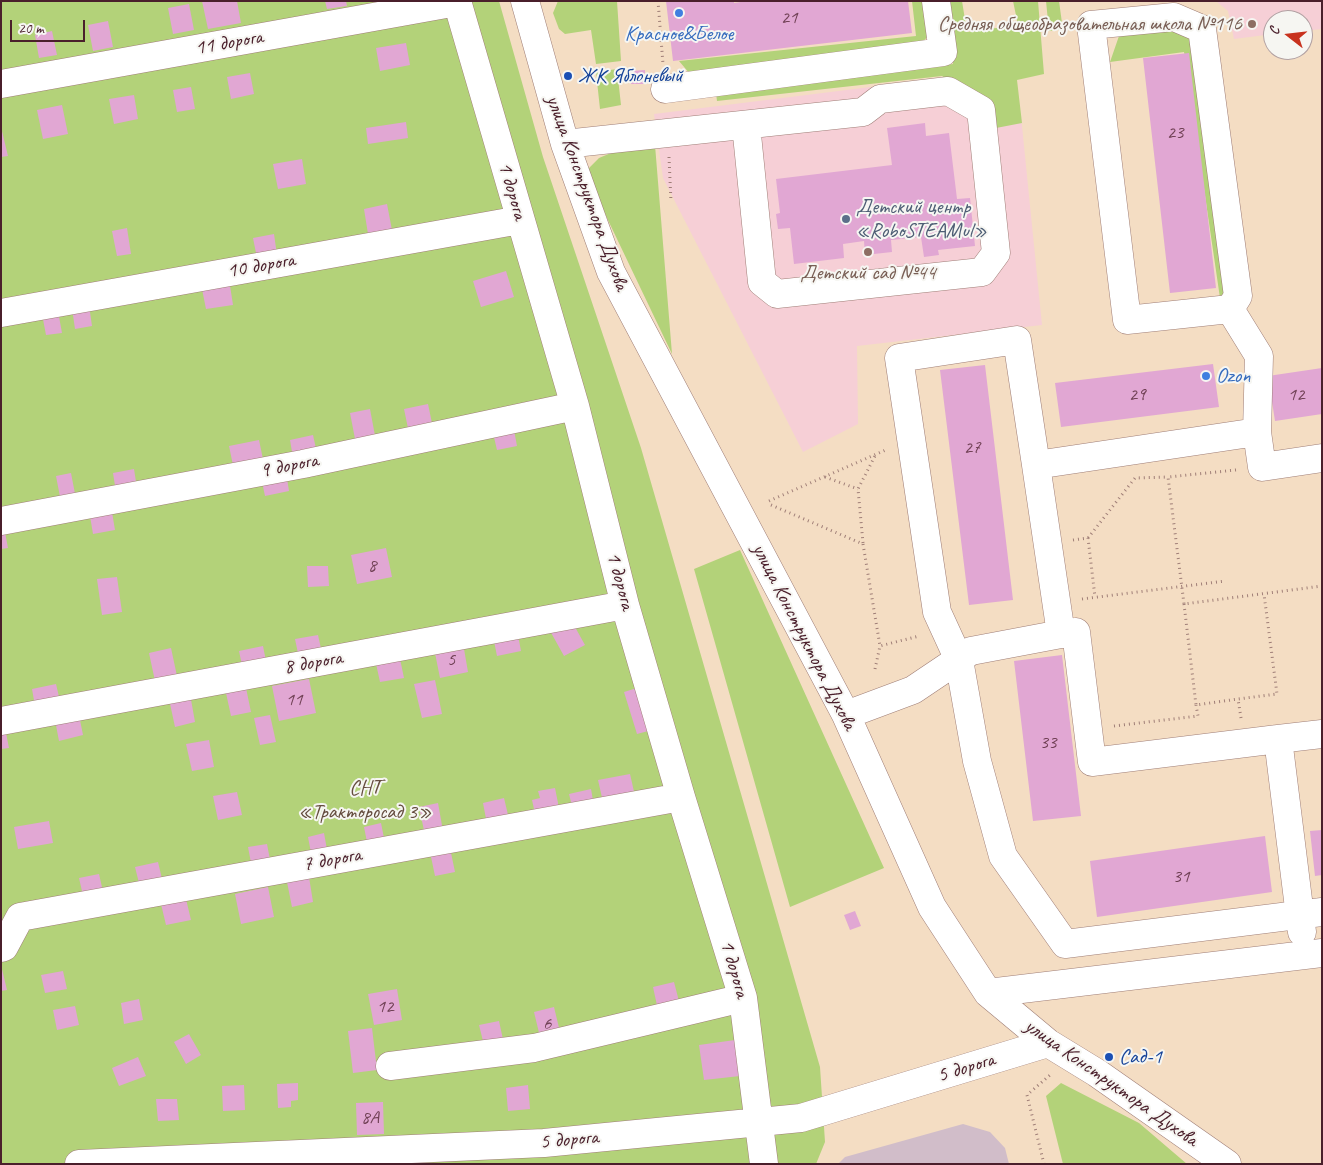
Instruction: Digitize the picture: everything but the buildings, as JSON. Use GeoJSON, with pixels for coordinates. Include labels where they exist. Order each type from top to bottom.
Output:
{"type":"FeatureCollection","features":[{"type":"Feature","properties":{"kind":"street","name":"улица Конструктора Духова"},"geometry":{"type":"LineString","coordinates":[[525,1],[565,144],[611,272],[846,715],[932,907],[988,993],[1048,1043],[1097,1073],[1227,1164]]}},
{"type":"Feature","properties":{"kind":"street"},"geometry":{"type":"LineString","coordinates":[[936,1],[948,91]]}},
{"type":"Feature","properties":{"kind":"street","name":"11 дорога"},"geometry":{"type":"LineString","coordinates":[[1,84],[457,2]]}},
{"type":"Feature","properties":{"kind":"street","name":"1 дорога"},"geometry":{"type":"LineString","coordinates":[[457,2],[575,406],[625,605],[681,797],[744,998],[764,1164]]}},
{"type":"Feature","properties":{"kind":"street"},"geometry":{"type":"LineString","coordinates":[[1130,11],[1174,17],[1202,29],[1238,296],[1230,309],[1127,320],[1091,25],[1130,11]]}},
{"type":"Feature","properties":{"kind":"street"},"geometry":{"type":"LineString","coordinates":[[665,89],[943,52]]}},
{"type":"Feature","properties":{"kind":"street"},"geometry":{"type":"LineString","coordinates":[[565,144],[863,112],[880,99],[948,91],[981,110],[996,252],[982,272],[777,294],[762,282],[746,125]]}},
{"type":"Feature","properties":{"kind":"street","name":"10 дорога"},"geometry":{"type":"LineString","coordinates":[[1,313],[520,220]]}},
{"type":"Feature","properties":{"kind":"street"},"geometry":{"type":"LineString","coordinates":[[1230,309],[1259,356],[1257,432],[1262,467],[1322,458]]}},
{"type":"Feature","properties":{"kind":"street"},"geometry":{"type":"LineString","coordinates":[[1061,634],[1017,340],[899,358],[937,612],[959,660],[977,761],[1003,856],[1065,944],[1311,914]]}},
{"type":"Feature","properties":{"kind":"street","name":"9 дорога"},"geometry":{"type":"LineString","coordinates":[[1,521],[303,464],[575,406]]}},
{"type":"Feature","properties":{"kind":"street"},"geometry":{"type":"LineString","coordinates":[[1036,465],[1257,432]]}},
{"type":"Feature","properties":{"kind":"street","name":"8 дорога"},"geometry":{"type":"LineString","coordinates":[[1,721],[625,605]]}},
{"type":"Feature","properties":{"kind":"street"},"geometry":{"type":"LineString","coordinates":[[846,715],[913,690],[971,652],[1076,632],[1092,762],[1322,734]]}},
{"type":"Feature","properties":{"kind":"street"},"geometry":{"type":"LineString","coordinates":[[988,993],[1313,953],[1311,914],[1278,739]]}},
{"type":"Feature","properties":{"kind":"street","name":"7 дорога"},"geometry":{"type":"LineString","coordinates":[[1,948],[4,947],[20,917],[681,797]]}},
{"type":"Feature","properties":{"kind":"street"},"geometry":{"type":"LineString","coordinates":[[390,1066],[534,1048],[744,998]]}},
{"type":"Feature","properties":{"kind":"street","name":"5 дорога"},"geometry":{"type":"LineString","coordinates":[[79,1164],[544,1143],[802,1118],[1048,1043]]}},
{"type":"Feature","properties":{"kind":"path"},"geometry":{"type":"LineString","coordinates":[[658,1],[665,89]]}},
{"type":"Feature","properties":{"kind":"path"},"geometry":{"type":"LineString","coordinates":[[769,501],[911,438]]}},
{"type":"Feature","properties":{"kind":"path"},"geometry":{"type":"LineString","coordinates":[[875,669],[880,646],[863,544],[858,489],[876,454]]}},
{"type":"Feature","properties":{"kind":"path"},"geometry":{"type":"LineString","coordinates":[[1048,543],[1088,538],[1135,478],[1168,477],[1262,467]]}},
{"type":"Feature","properties":{"kind":"path"},"geometry":{"type":"LineString","coordinates":[[824,477],[858,489]]}},
{"type":"Feature","properties":{"kind":"path"},"geometry":{"type":"LineString","coordinates":[[1088,729],[1198,716],[1168,477]]}},
{"type":"Feature","properties":{"kind":"path"},"geometry":{"type":"LineString","coordinates":[[772,505],[863,544]]}},
{"type":"Feature","properties":{"kind":"path"},"geometry":{"type":"LineString","coordinates":[[1088,538],[1095,597]]}},
{"type":"Feature","properties":{"kind":"path"},"geometry":{"type":"LineString","coordinates":[[1057,602],[1225,581]]}},
{"type":"Feature","properties":{"kind":"path"},"geometry":{"type":"LineString","coordinates":[[1184,604],[1322,586]]}},
{"type":"Feature","properties":{"kind":"path"},"geometry":{"type":"LineString","coordinates":[[1196,705],[1277,694],[1264,594]]}},
{"type":"Feature","properties":{"kind":"path"},"geometry":{"type":"LineString","coordinates":[[880,646],[945,630]]}},
{"type":"Feature","properties":{"kind":"path"},"geometry":{"type":"LineString","coordinates":[[1238,699],[1244,743]]}},
{"type":"Feature","properties":{"kind":"path"},"geometry":{"type":"LineString","coordinates":[[1044,1164],[1027,1095],[1055,1071]]}},
{"type":"Feature","properties":{"kind":"shaded area","name":"Средняя общеобразовательная школа №116"},"geometry":{"type":"Polygon","coordinates":[[[1216,1],[1322,1],[1322,29],[1313,30],[1313,10],[1263,10],[1263,35],[1234,39],[1228,11],[1216,1]]]}},
{"type":"Feature","properties":{"kind":"shaded area","name":"Детский сад №44"},"geometry":{"type":"Polygon","coordinates":[[[983,73],[1021,116],[1042,325],[857,346],[858,424],[803,452],[663,178],[654,114],[983,73]]]}},
{"type":"Feature","properties":{"kind":"shaded area"},"geometry":{"type":"Polygon","coordinates":[[[963,1124],[990,1132],[1005,1148],[1009,1164],[838,1164],[845,1157],[963,1124]]]}},
{"type":"Feature","properties":{"kind":"green space","name":"СНТ «Тракторосад 3»"},"geometry":{"type":"Polygon","coordinates":[[[1,1],[499,1],[543,157],[641,448],[820,1067],[825,1142],[816,1164],[1,1164],[1,1]]]}},
{"type":"Feature","properties":{"kind":"green space"},"geometry":{"type":"Polygon","coordinates":[[[558,1],[617,1],[621,61],[596,64],[591,30],[565,34],[559,29],[553,13],[558,1]]]}},
{"type":"Feature","properties":{"kind":"green space"},"geometry":{"type":"Polygon","coordinates":[[[912,1],[925,1],[929,35],[918,47],[690,74],[679,61],[916,36],[912,1]]]}},
{"type":"Feature","properties":{"kind":"green space"},"geometry":{"type":"Polygon","coordinates":[[[947,1],[962,1],[967,32],[1018,25],[1013,1],[1038,1],[1044,74],[1017,80],[1022,123],[996,128],[991,109],[942,76],[717,101],[716,93],[953,64],[947,1]]]}},
{"type":"Feature","properties":{"kind":"green space"},"geometry":{"type":"Polygon","coordinates":[[[1046,1],[1059,1],[1062,23],[1072,22],[1073,28],[1049,31],[1046,1]]]}},
{"type":"Feature","properties":{"kind":"green space"},"geometry":{"type":"Polygon","coordinates":[[[1176,26],[1195,31],[1228,297],[1220,298],[1184,52],[1110,62],[1119,36],[1176,26]]]}},
{"type":"Feature","properties":{"kind":"green space"},"geometry":{"type":"Polygon","coordinates":[[[617,69],[621,105],[600,109],[596,72],[617,69]]]}},
{"type":"Feature","properties":{"kind":"green space"},"geometry":{"type":"Polygon","coordinates":[[[655,145],[672,354],[585,172],[599,158],[611,153],[655,145]]]}},
{"type":"Feature","properties":{"kind":"green space"},"geometry":{"type":"Polygon","coordinates":[[[740,550],[884,868],[790,907],[694,569],[740,550]]]}},
{"type":"Feature","properties":{"kind":"green space"},"geometry":{"type":"Polygon","coordinates":[[[1061,1083],[1139,1123],[1187,1164],[1063,1164],[1046,1096],[1061,1083]]]}},
{"type":"Feature","properties":{"kind":"place","name":"Красное&Белое"},"geometry":{"type":"Point","coordinates":[679,13]}},
{"type":"Feature","properties":{"kind":"place","name":"Средняя общеобразовательная школа №116"},"geometry":{"type":"Point","coordinates":[1252,24]}},
{"type":"Feature","properties":{"kind":"place","name":"ЖК Яблоневый"},"geometry":{"type":"Point","coordinates":[568,76]}},
{"type":"Feature","properties":{"kind":"place","name":"Детский центр «RoboSTEAMul»"},"geometry":{"type":"Point","coordinates":[846,219]}},
{"type":"Feature","properties":{"kind":"place","name":"Детский сад №44"},"geometry":{"type":"Point","coordinates":[868,252]}},
{"type":"Feature","properties":{"kind":"place","name":"Ozon"},"geometry":{"type":"Point","coordinates":[1206,376]}},
{"type":"Feature","properties":{"kind":"place","name":"Сад-1"},"geometry":{"type":"Point","coordinates":[1109,1057]}}]}
